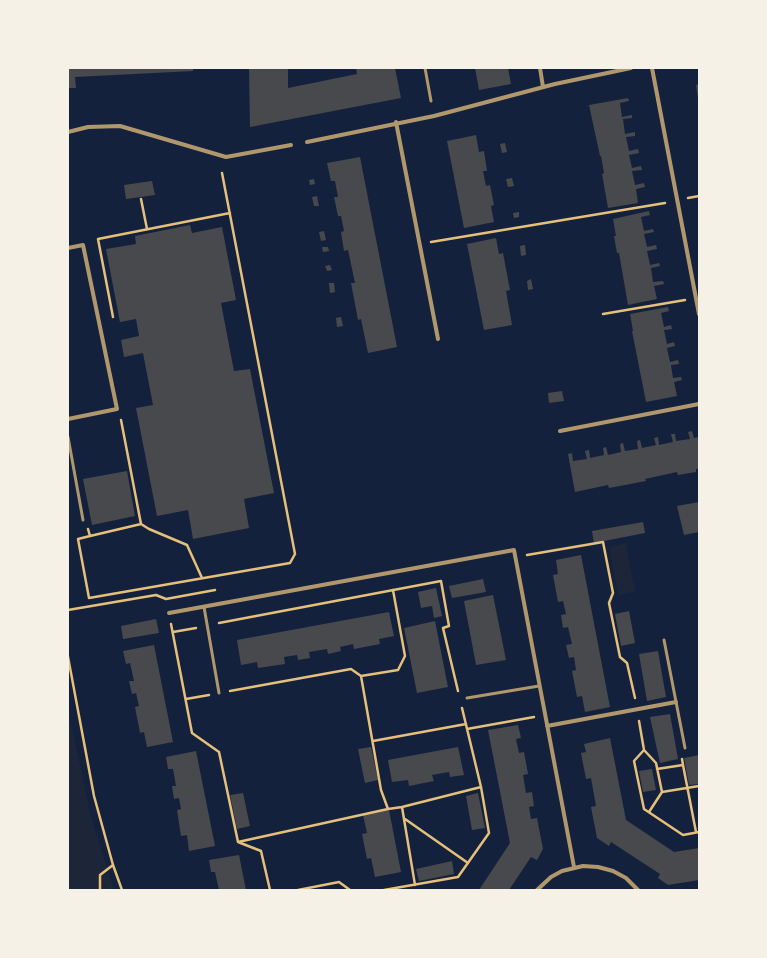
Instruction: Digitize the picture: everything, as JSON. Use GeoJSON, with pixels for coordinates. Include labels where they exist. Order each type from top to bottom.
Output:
{"type":"FeatureCollection","features":[{"type":"Feature","properties":{"kind":"street"},"geometry":{"type":"LineString","coordinates":[[540,68],[543,87]]}},
{"type":"Feature","properties":{"kind":"street"},"geometry":{"type":"LineString","coordinates":[[307,142],[396,122],[434,116],[543,87],[631,68]]}},
{"type":"Feature","properties":{"kind":"street"},"geometry":{"type":"LineString","coordinates":[[652,68],[699,314]]}},
{"type":"Feature","properties":{"kind":"street"},"geometry":{"type":"LineString","coordinates":[[396,122],[438,339]]}},
{"type":"Feature","properties":{"kind":"street"},"geometry":{"type":"LineString","coordinates":[[68,132],[88,128],[120,126],[226,157],[291,145]]}},
{"type":"Feature","properties":{"kind":"street"},"geometry":{"type":"LineString","coordinates":[[68,248],[83,245],[117,409],[68,419]]}},
{"type":"Feature","properties":{"kind":"street"},"geometry":{"type":"LineString","coordinates":[[560,431],[699,404]]}},
{"type":"Feature","properties":{"kind":"street"},"geometry":{"type":"LineString","coordinates":[[169,613],[514,550],[574,867]]}},
{"type":"Feature","properties":{"kind":"street"},"geometry":{"type":"LineString","coordinates":[[547,726],[676,702]]}},
{"type":"Feature","properties":{"kind":"street"},"geometry":{"type":"LineString","coordinates":[[538,890],[550,878],[562,871],[583,866],[598,866],[613,871],[626,878],[638,890]]}},
{"type":"Feature","properties":{"kind":"lane"},"geometry":{"type":"LineString","coordinates":[[425,68],[432,101]]}},
{"type":"Feature","properties":{"kind":"lane"},"geometry":{"type":"LineString","coordinates":[[68,437],[83,520]]}},
{"type":"Feature","properties":{"kind":"lane"},"geometry":{"type":"LineString","coordinates":[[204,607],[219,693]]}},
{"type":"Feature","properties":{"kind":"lane"},"geometry":{"type":"LineString","coordinates":[[664,640],[685,748]]}},
{"type":"Feature","properties":{"kind":"lane"},"geometry":{"type":"LineString","coordinates":[[467,698],[540,686]]}},
{"type":"Feature","properties":{"kind":"path"},"geometry":{"type":"LineString","coordinates":[[202,578],[187,545],[149,529],[141,524],[78,539],[89,598],[290,564],[295,554],[222,173]]}},
{"type":"Feature","properties":{"kind":"path"},"geometry":{"type":"LineString","coordinates":[[420,244],[599,215],[699,196]]}},
{"type":"Feature","properties":{"kind":"path"},"geometry":{"type":"LineString","coordinates":[[142,199],[147,229]]}},
{"type":"Feature","properties":{"kind":"path"},"geometry":{"type":"LineString","coordinates":[[113,317],[98,239],[230,213]]}},
{"type":"Feature","properties":{"kind":"path"},"geometry":{"type":"LineString","coordinates":[[603,314],[696,298]]}},
{"type":"Feature","properties":{"kind":"path"},"geometry":{"type":"LineString","coordinates":[[117,409],[141,524]]}},
{"type":"Feature","properties":{"kind":"path"},"geometry":{"type":"LineString","coordinates":[[83,520],[88,528],[90,536]]}},
{"type":"Feature","properties":{"kind":"path"},"geometry":{"type":"LineString","coordinates":[[515,557],[603,542],[613,593],[609,603],[620,657],[627,663],[644,750],[656,763],[662,792],[649,812]]}},
{"type":"Feature","properties":{"kind":"path"},"geometry":{"type":"LineString","coordinates":[[173,632],[441,581],[449,626],[444,628],[481,787],[489,833],[458,877],[384,890]]}},
{"type":"Feature","properties":{"kind":"path"},"geometry":{"type":"LineString","coordinates":[[68,610],[156,595],[166,599],[221,589]]}},
{"type":"Feature","properties":{"kind":"path"},"geometry":{"type":"LineString","coordinates":[[186,699],[351,669],[361,676],[398,670],[405,656],[393,590]]}},
{"type":"Feature","properties":{"kind":"path"},"geometry":{"type":"LineString","coordinates":[[169,613],[192,733],[218,752],[238,842]]}},
{"type":"Feature","properties":{"kind":"path"},"geometry":{"type":"LineString","coordinates":[[68,657],[94,796],[113,865],[122,890]]}},
{"type":"Feature","properties":{"kind":"path"},"geometry":{"type":"LineString","coordinates":[[361,676],[381,790],[388,808]]}},
{"type":"Feature","properties":{"kind":"path"},"geometry":{"type":"LineString","coordinates":[[460,699],[467,698]]}},
{"type":"Feature","properties":{"kind":"path"},"geometry":{"type":"LineString","coordinates":[[467,729],[545,715]]}},
{"type":"Feature","properties":{"kind":"path"},"geometry":{"type":"LineString","coordinates":[[373,741],[466,724]]}},
{"type":"Feature","properties":{"kind":"path"},"geometry":{"type":"LineString","coordinates":[[644,750],[634,761],[644,809],[683,835],[697,832],[682,765],[681,754],[685,748]]}},
{"type":"Feature","properties":{"kind":"path"},"geometry":{"type":"LineString","coordinates":[[657,769],[682,765]]}},
{"type":"Feature","properties":{"kind":"path"},"geometry":{"type":"LineString","coordinates":[[662,792],[699,786]]}},
{"type":"Feature","properties":{"kind":"path"},"geometry":{"type":"LineString","coordinates":[[238,842],[388,808],[402,807],[481,787]]}},
{"type":"Feature","properties":{"kind":"path"},"geometry":{"type":"LineString","coordinates":[[402,807],[415,885]]}},
{"type":"Feature","properties":{"kind":"path"},"geometry":{"type":"LineString","coordinates":[[405,819],[468,863]]}},
{"type":"Feature","properties":{"kind":"path"},"geometry":{"type":"LineString","coordinates":[[238,842],[260,851],[270,890]]}},
{"type":"Feature","properties":{"kind":"path"},"geometry":{"type":"LineString","coordinates":[[100,890],[100,875],[113,865]]}},
{"type":"Feature","properties":{"kind":"path"},"geometry":{"type":"LineString","coordinates":[[298,890],[339,882],[350,890]]}},
{"type":"Feature","properties":{"kind":"shaded area"},"geometry":{"type":"Polygon","coordinates":[[[626,543],[635,592],[618,595],[609,547],[626,543]]]}},
{"type":"Feature","properties":{"kind":"shaded area"},"geometry":{"type":"Polygon","coordinates":[[[68,708],[91,817],[114,890],[68,890],[68,708]]]}},
{"type":"Feature","properties":{"kind":"building"},"geometry":{"type":"Polygon","coordinates":[[[68,68],[193,68],[193,71],[75,77],[76,88],[68,88],[68,68]]]}},
{"type":"Feature","properties":{"kind":"building"},"geometry":{"type":"Polygon","coordinates":[[[249,68],[288,68],[288,88],[357,74],[356,68],[395,68],[401,98],[250,127],[249,68]]]}},
{"type":"Feature","properties":{"kind":"building"},"geometry":{"type":"Polygon","coordinates":[[[475,68],[508,68],[511,84],[479,90],[475,68]]]}},
{"type":"Feature","properties":{"kind":"building"},"geometry":{"type":"Polygon","coordinates":[[[699,84],[699,98],[698,98],[696,85],[699,84]]]}},
{"type":"Feature","properties":{"kind":"building"},"geometry":{"type":"Polygon","coordinates":[[[628,98],[629,101],[620,103],[622,117],[632,115],[632,118],[623,119],[625,134],[635,132],[635,136],[626,137],[629,151],[638,149],[639,153],[629,155],[632,168],[641,166],[642,170],[632,171],[635,185],[644,183],[645,187],[636,189],[638,203],[608,208],[602,174],[604,173],[601,156],[589,105],[628,98]]]}},
{"type":"Feature","properties":{"kind":"building"},"geometry":{"type":"Polygon","coordinates":[[[476,135],[479,152],[484,151],[487,171],[483,171],[486,186],[490,185],[494,205],[491,206],[494,222],[464,228],[447,141],[476,135]]]}},
{"type":"Feature","properties":{"kind":"building"},"geometry":{"type":"Polygon","coordinates":[[[505,143],[507,152],[502,153],[500,144],[505,143]]]}},
{"type":"Feature","properties":{"kind":"building"},"geometry":{"type":"Polygon","coordinates":[[[360,157],[397,347],[368,353],[361,319],[358,320],[351,283],[355,283],[348,250],[344,251],[341,232],[344,231],[341,216],[338,216],[334,197],[338,197],[335,181],[331,181],[327,163],[360,157]]]}},
{"type":"Feature","properties":{"kind":"building"},"geometry":{"type":"Polygon","coordinates":[[[512,178],[514,186],[508,187],[506,179],[512,178]]]}},
{"type":"Feature","properties":{"kind":"building"},"geometry":{"type":"Polygon","coordinates":[[[314,179],[315,184],[310,185],[309,180],[314,179]]]}},
{"type":"Feature","properties":{"kind":"building"},"geometry":{"type":"Polygon","coordinates":[[[152,181],[155,195],[126,199],[124,185],[152,181]]]}},
{"type":"Feature","properties":{"kind":"building"},"geometry":{"type":"Polygon","coordinates":[[[317,196],[319,206],[314,206],[312,197],[317,196]]]}},
{"type":"Feature","properties":{"kind":"building"},"geometry":{"type":"Polygon","coordinates":[[[649,211],[650,215],[641,217],[644,231],[653,229],[654,232],[644,234],[647,247],[656,245],[657,249],[647,251],[650,265],[659,263],[660,266],[651,268],[653,282],[663,281],[664,284],[654,286],[657,299],[628,305],[619,253],[617,253],[614,236],[616,236],[613,219],[649,211]]]}},
{"type":"Feature","properties":{"kind":"building"},"geometry":{"type":"Polygon","coordinates":[[[519,212],[519,217],[514,218],[513,213],[519,212]]]}},
{"type":"Feature","properties":{"kind":"building"},"geometry":{"type":"Polygon","coordinates":[[[190,225],[192,233],[222,227],[236,300],[221,303],[234,371],[250,369],[274,493],[244,499],[249,528],[193,539],[188,510],[157,516],[136,408],[153,405],[143,353],[124,357],[121,340],[139,336],[136,319],[120,322],[106,249],[136,244],[135,236],[190,225]]]}},
{"type":"Feature","properties":{"kind":"building"},"geometry":{"type":"Polygon","coordinates":[[[324,231],[326,240],[321,241],[319,232],[324,231]]]}},
{"type":"Feature","properties":{"kind":"building"},"geometry":{"type":"Polygon","coordinates":[[[496,238],[499,254],[503,253],[510,290],[506,291],[512,325],[484,330],[467,244],[496,238]]]}},
{"type":"Feature","properties":{"kind":"building"},"geometry":{"type":"Polygon","coordinates":[[[525,245],[526,255],[521,256],[520,246],[525,245]]]}},
{"type":"Feature","properties":{"kind":"building"},"geometry":{"type":"Polygon","coordinates":[[[322,247],[328,247],[329,251],[323,252],[322,247]]]}},
{"type":"Feature","properties":{"kind":"building"},"geometry":{"type":"Polygon","coordinates":[[[330,265],[332,270],[327,271],[325,266],[330,265]]]}},
{"type":"Feature","properties":{"kind":"building"},"geometry":{"type":"Polygon","coordinates":[[[531,279],[533,289],[528,290],[527,281],[531,279]]]}},
{"type":"Feature","properties":{"kind":"building"},"geometry":{"type":"Polygon","coordinates":[[[329,283],[334,283],[335,292],[330,293],[329,283]]]}},
{"type":"Feature","properties":{"kind":"building"},"geometry":{"type":"Polygon","coordinates":[[[668,307],[669,311],[661,313],[664,327],[671,325],[672,329],[664,330],[667,344],[674,342],[675,346],[667,348],[670,362],[678,360],[679,364],[671,365],[673,378],[681,377],[682,380],[674,382],[677,396],[646,402],[630,314],[668,307]]]}},
{"type":"Feature","properties":{"kind":"building"},"geometry":{"type":"Polygon","coordinates":[[[341,317],[343,326],[337,327],[336,318],[341,317]]]}},
{"type":"Feature","properties":{"kind":"building"},"geometry":{"type":"Polygon","coordinates":[[[562,391],[564,401],[549,403],[548,393],[562,391]]]}},
{"type":"Feature","properties":{"kind":"building"},"geometry":{"type":"Polygon","coordinates":[[[692,431],[694,438],[699,437],[699,469],[696,469],[696,472],[678,475],[677,472],[645,479],[646,481],[609,488],[608,485],[575,492],[568,454],[572,453],[573,461],[587,459],[585,451],[589,450],[590,458],[604,455],[603,448],[606,447],[608,455],[621,452],[620,444],[623,443],[625,451],[638,449],[637,441],[640,440],[642,448],[656,445],[654,438],[658,437],[659,445],[673,442],[671,434],[675,434],[676,441],[690,439],[688,432],[692,431]]]}},
{"type":"Feature","properties":{"kind":"building"},"geometry":{"type":"Polygon","coordinates":[[[127,471],[135,516],[92,525],[83,479],[127,471]]]}},
{"type":"Feature","properties":{"kind":"building"},"geometry":{"type":"Polygon","coordinates":[[[699,502],[699,532],[684,535],[677,506],[699,502]]]}},
{"type":"Feature","properties":{"kind":"building"},"geometry":{"type":"Polygon","coordinates":[[[643,522],[645,533],[594,543],[592,531],[643,522]]]}},
{"type":"Feature","properties":{"kind":"building"},"geometry":{"type":"Polygon","coordinates":[[[581,555],[610,707],[585,712],[582,696],[577,697],[572,671],[576,670],[574,657],[569,658],[566,645],[572,644],[568,627],[563,628],[561,615],[566,614],[563,601],[558,602],[553,575],[558,574],[556,560],[581,555]]]}},
{"type":"Feature","properties":{"kind":"building"},"geometry":{"type":"Polygon","coordinates":[[[483,579],[486,592],[452,598],[449,586],[483,579]]]}},
{"type":"Feature","properties":{"kind":"building"},"geometry":{"type":"Polygon","coordinates":[[[436,588],[442,616],[434,618],[432,606],[421,608],[418,592],[436,588]]]}},
{"type":"Feature","properties":{"kind":"building"},"geometry":{"type":"Polygon","coordinates":[[[493,595],[506,660],[476,665],[464,601],[493,595]]]}},
{"type":"Feature","properties":{"kind":"building"},"geometry":{"type":"Polygon","coordinates":[[[629,611],[635,643],[621,646],[615,614],[629,611]]]}},
{"type":"Feature","properties":{"kind":"building"},"geometry":{"type":"Polygon","coordinates":[[[389,612],[394,636],[379,639],[380,644],[354,649],[353,644],[340,647],[341,651],[328,654],[327,649],[309,652],[310,658],[298,660],[297,655],[284,657],[285,664],[258,668],[257,662],[241,665],[237,640],[389,612]]]}},
{"type":"Feature","properties":{"kind":"building"},"geometry":{"type":"Polygon","coordinates":[[[156,619],[159,633],[123,639],[121,626],[156,619]]]}},
{"type":"Feature","properties":{"kind":"building"},"geometry":{"type":"Polygon","coordinates":[[[435,621],[448,687],[417,693],[404,628],[435,621]]]}},
{"type":"Feature","properties":{"kind":"building"},"geometry":{"type":"Polygon","coordinates":[[[154,645],[173,742],[147,747],[144,732],[140,733],[135,707],[139,706],[136,693],[132,694],[129,681],[134,681],[130,663],[126,664],[123,651],[154,645]]]}},
{"type":"Feature","properties":{"kind":"building"},"geometry":{"type":"Polygon","coordinates":[[[658,651],[666,697],[647,701],[639,654],[658,651]]]}},
{"type":"Feature","properties":{"kind":"building"},"geometry":{"type":"Polygon","coordinates":[[[670,714],[678,759],[660,763],[650,717],[670,714]]]}},
{"type":"Feature","properties":{"kind":"building"},"geometry":{"type":"Polygon","coordinates":[[[518,725],[521,738],[516,739],[519,753],[524,752],[528,774],[523,775],[526,793],[532,792],[534,806],[529,807],[531,819],[537,818],[543,849],[537,860],[531,857],[509,890],[479,890],[510,843],[488,730],[518,725]]]}},
{"type":"Feature","properties":{"kind":"building"},"geometry":{"type":"Polygon","coordinates":[[[610,738],[626,820],[674,852],[699,848],[699,880],[668,885],[658,878],[660,874],[611,842],[609,846],[597,838],[591,807],[596,806],[591,778],[586,779],[581,753],[586,752],[584,744],[610,738]]]}},
{"type":"Feature","properties":{"kind":"building"},"geometry":{"type":"Polygon","coordinates":[[[371,747],[378,780],[365,783],[358,749],[371,747]]]}},
{"type":"Feature","properties":{"kind":"building"},"geometry":{"type":"Polygon","coordinates":[[[458,747],[464,775],[450,777],[449,772],[432,775],[434,781],[409,786],[408,780],[392,782],[388,760],[458,747]]]}},
{"type":"Feature","properties":{"kind":"building"},"geometry":{"type":"Polygon","coordinates":[[[196,751],[215,846],[189,851],[187,835],[181,836],[177,810],[181,809],[179,798],[174,799],[172,786],[176,786],[173,769],[168,769],[166,757],[196,751]]]}},
{"type":"Feature","properties":{"kind":"building"},"geometry":{"type":"Polygon","coordinates":[[[699,755],[699,784],[689,785],[684,758],[699,755]]]}},
{"type":"Feature","properties":{"kind":"building"},"geometry":{"type":"Polygon","coordinates":[[[652,769],[656,790],[643,792],[639,771],[652,769]]]}},
{"type":"Feature","properties":{"kind":"building"},"geometry":{"type":"Polygon","coordinates":[[[243,793],[250,826],[237,829],[230,795],[243,793]]]}},
{"type":"Feature","properties":{"kind":"building"},"geometry":{"type":"Polygon","coordinates":[[[478,793],[485,828],[472,830],[466,796],[478,793]]]}},
{"type":"Feature","properties":{"kind":"building"},"geometry":{"type":"Polygon","coordinates":[[[389,810],[401,872],[375,877],[371,858],[367,859],[362,834],[367,833],[363,815],[389,810]]]}},
{"type":"Feature","properties":{"kind":"building"},"geometry":{"type":"Polygon","coordinates":[[[239,855],[246,890],[219,890],[215,872],[211,872],[209,860],[239,855]]]}},
{"type":"Feature","properties":{"kind":"building"},"geometry":{"type":"Polygon","coordinates":[[[452,861],[454,874],[419,881],[416,869],[452,861]]]}}]}
